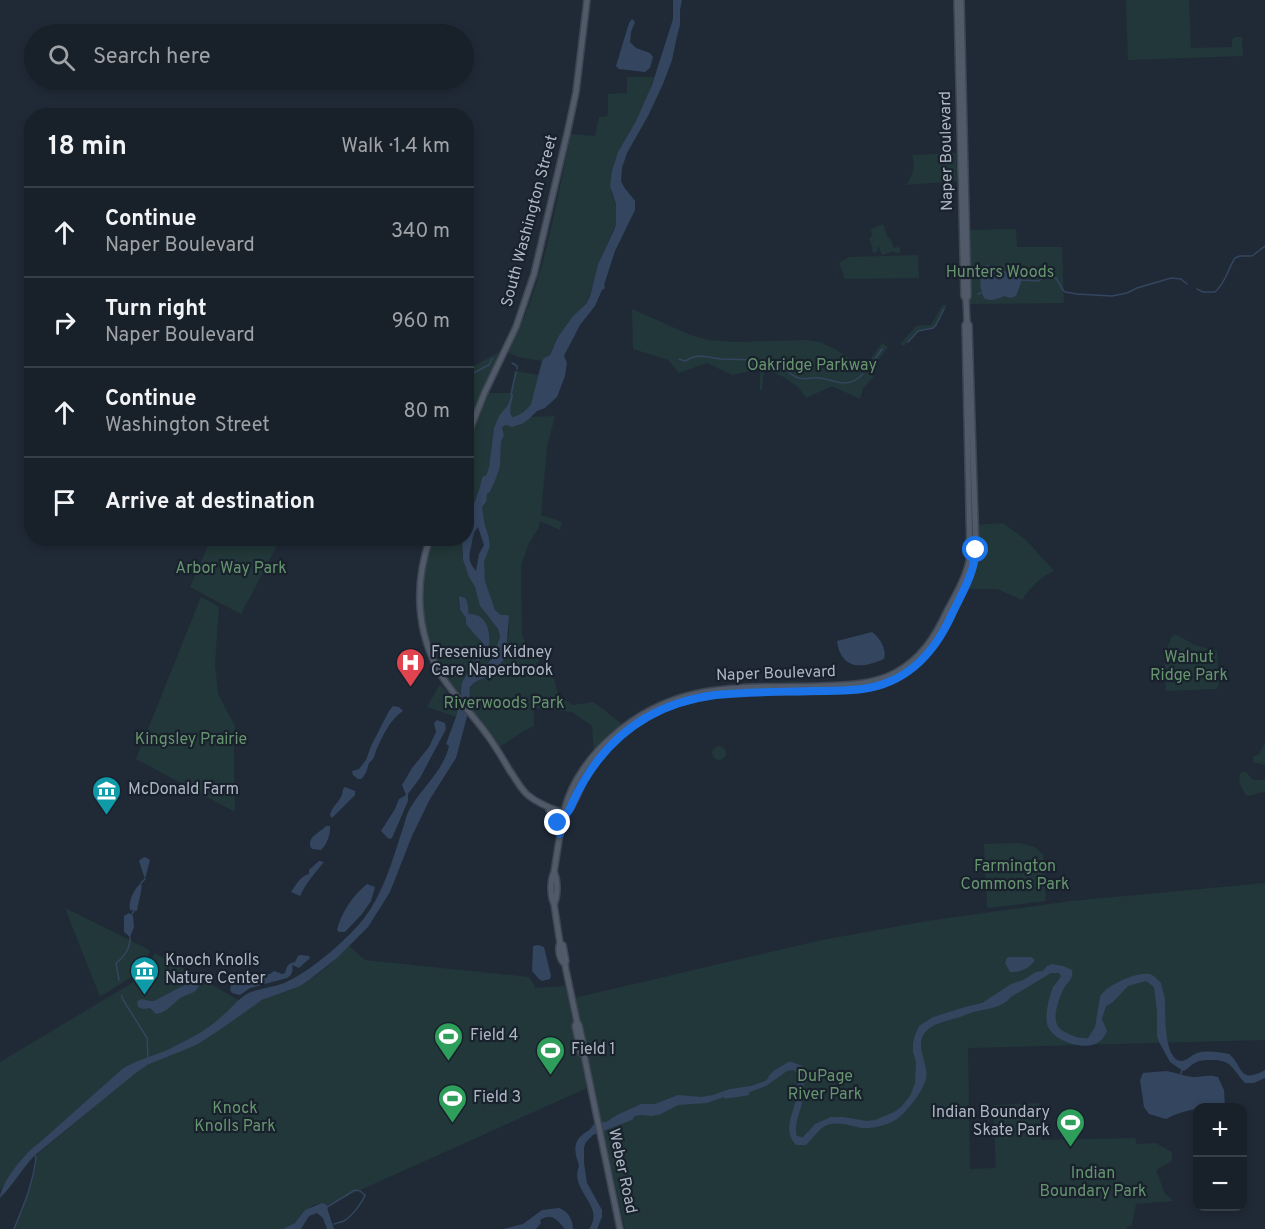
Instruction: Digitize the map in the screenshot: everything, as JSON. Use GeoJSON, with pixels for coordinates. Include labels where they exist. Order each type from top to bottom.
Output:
{"type":"FeatureCollection","features":[{"type":"Feature","properties":{"kind":"main road","name":"South Washington Street"},"geometry":{"type":"LineString","coordinates":[[474,420],[516,327],[534,274],[574,102],[587,0]]}},
{"type":"Feature","properties":{"kind":"main road","name":"Naper Boulevard"},"geometry":{"type":"LineString","coordinates":[[565,964],[563,945],[560,944],[552,901],[552,876],[569,797],[582,772],[604,744],[624,727],[653,708],[688,695],[730,689],[847,685],[871,682],[897,672],[926,649],[939,628],[968,568],[970,556],[965,325],[968,296],[959,0]]}},
{"type":"Feature","properties":{"kind":"main road"},"geometry":{"type":"LineString","coordinates":[[428,546],[423,561],[419,600],[427,644],[441,675],[498,750],[522,790],[530,798],[566,814]]}},
{"type":"Feature","properties":{"kind":"main road"},"geometry":{"type":"LineString","coordinates":[[546,806],[556,818],[560,834]]}},
{"type":"Feature","properties":{"kind":"main road","name":"Weber Road"},"geometry":{"type":"LineString","coordinates":[[565,964],[577,1022],[575,1026],[581,1053],[584,1054],[620,1229]]}},
{"type":"Feature","properties":{"kind":"green space"},"geometry":{"type":"Polygon","coordinates":[[[1126,0],[1189,0],[1191,48],[1232,47],[1234,37],[1242,37],[1243,56],[1128,60],[1126,0]]]}},
{"type":"Feature","properties":{"kind":"green space"},"geometry":{"type":"Polygon","coordinates":[[[627,77],[654,77],[636,121],[618,152],[611,192],[616,204],[616,224],[598,264],[586,304],[573,316],[550,355],[542,361],[518,357],[508,352],[540,273],[571,134],[595,136],[599,117],[608,115],[608,94],[627,93],[627,77]]]}},
{"type":"Feature","properties":{"kind":"green space"},"geometry":{"type":"Polygon","coordinates":[[[956,153],[957,181],[906,185],[913,171],[912,155],[956,153]]]}},
{"type":"Feature","properties":{"kind":"green space"},"geometry":{"type":"Polygon","coordinates":[[[883,224],[888,238],[894,248],[900,248],[900,253],[896,254],[894,251],[882,255],[878,245],[877,252],[873,253],[869,239],[872,236],[871,229],[883,224]]]}},
{"type":"Feature","properties":{"kind":"green space","name":"Hunters Woods"},"geometry":{"type":"Polygon","coordinates":[[[1016,229],[1017,247],[1062,247],[1064,303],[970,304],[968,230],[1016,229]]]}},
{"type":"Feature","properties":{"kind":"green space"},"geometry":{"type":"Polygon","coordinates":[[[918,255],[919,278],[845,279],[839,263],[849,257],[918,255]]]}},
{"type":"Feature","properties":{"kind":"green space"},"geometry":{"type":"Polygon","coordinates":[[[942,305],[947,305],[934,329],[918,330],[904,346],[900,344],[916,326],[931,325],[942,305]]]}},
{"type":"Feature","properties":{"kind":"green space","name":"Oakridge Parkway"},"geometry":{"type":"Polygon","coordinates":[[[632,309],[688,334],[708,340],[820,342],[837,350],[874,376],[863,389],[860,399],[832,386],[806,398],[788,380],[764,370],[762,390],[760,390],[760,369],[732,375],[707,363],[679,373],[668,360],[633,349],[632,309]]]}},
{"type":"Feature","properties":{"kind":"green space"},"geometry":{"type":"Polygon","coordinates":[[[882,343],[888,347],[875,365],[869,361],[882,343]]]}},
{"type":"Feature","properties":{"kind":"green space"},"geometry":{"type":"Polygon","coordinates":[[[500,352],[474,414],[474,366],[500,352]]]}},
{"type":"Feature","properties":{"kind":"green space"},"geometry":{"type":"Polygon","coordinates":[[[515,371],[539,375],[528,408],[511,418],[496,422],[489,467],[486,476],[482,478],[474,505],[474,431],[488,393],[510,393],[515,371]]]}},
{"type":"Feature","properties":{"kind":"green space","name":"Riverwoods Park"},"geometry":{"type":"Polygon","coordinates":[[[555,416],[547,447],[541,515],[562,522],[560,530],[540,521],[521,565],[522,634],[533,659],[549,647],[551,650],[536,664],[554,679],[559,697],[573,705],[593,702],[624,725],[594,753],[592,726],[572,712],[534,708],[534,726],[500,747],[469,707],[469,690],[475,682],[495,671],[504,659],[509,632],[509,619],[497,612],[491,602],[484,568],[490,544],[482,507],[500,467],[501,442],[504,435],[502,426],[512,427],[522,424],[531,417],[555,416]]]}},
{"type":"Feature","properties":{"kind":"green space"},"geometry":{"type":"Polygon","coordinates":[[[1003,523],[1026,540],[1054,571],[1036,583],[1022,600],[997,589],[966,589],[974,565],[976,525],[1003,523]]]}},
{"type":"Feature","properties":{"kind":"green space","name":"Arbor Way Park"},"geometry":{"type":"Polygon","coordinates":[[[208,546],[277,546],[241,614],[190,587],[208,546]]]}},
{"type":"Feature","properties":{"kind":"green space"},"geometry":{"type":"Polygon","coordinates":[[[431,546],[462,546],[462,558],[481,607],[498,631],[498,647],[493,658],[488,666],[479,672],[474,672],[475,665],[480,659],[488,657],[490,643],[488,629],[482,618],[468,614],[458,600],[466,622],[484,645],[463,682],[461,696],[447,676],[430,641],[423,608],[424,573],[431,546]]]}},
{"type":"Feature","properties":{"kind":"green space","name":"Kingsley Prairie"},"geometry":{"type":"Polygon","coordinates":[[[201,597],[219,607],[215,663],[218,694],[235,726],[235,812],[136,759],[201,597]]]}},
{"type":"Feature","properties":{"kind":"green space","name":"Walnut Ridge Park"},"geometry":{"type":"Polygon","coordinates":[[[1173,635],[1195,645],[1217,651],[1219,684],[1217,689],[1166,691],[1166,655],[1173,635]]]}},
{"type":"Feature","properties":{"kind":"green space"},"geometry":{"type":"Polygon","coordinates":[[[440,684],[458,706],[456,717],[427,707],[440,684]]]}},
{"type":"Feature","properties":{"kind":"green space"},"geometry":{"type":"Polygon","coordinates":[[[1265,743],[1265,765],[1253,762],[1253,757],[1259,754],[1265,743]]]}},
{"type":"Feature","properties":{"kind":"green space"},"geometry":{"type":"Polygon","coordinates":[[[719,746],[724,748],[726,753],[724,758],[719,760],[714,758],[712,753],[714,748],[719,746]]]}},
{"type":"Feature","properties":{"kind":"green space"},"geometry":{"type":"Polygon","coordinates":[[[1241,772],[1246,772],[1253,780],[1265,780],[1265,792],[1247,796],[1240,785],[1241,772]]]}},
{"type":"Feature","properties":{"kind":"green space","name":"Farmington Commons Park"},"geometry":{"type":"Polygon","coordinates":[[[1019,843],[1034,847],[1043,854],[1046,901],[988,908],[984,844],[1019,843]]]}},
{"type":"Feature","properties":{"kind":"green space","name":"DuPage River Park"},"geometry":{"type":"Polygon","coordinates":[[[1265,883],[1265,1040],[968,1048],[970,1169],[996,1168],[993,1105],[1039,1103],[1041,1140],[1135,1138],[1137,1144],[1156,1143],[1172,1152],[1172,1161],[1156,1170],[1165,1194],[1174,1201],[1136,1204],[1132,1225],[1127,1229],[625,1229],[574,998],[822,940],[927,921],[1071,901],[1265,883]]]}},
{"type":"Feature","properties":{"kind":"green space"},"geometry":{"type":"Polygon","coordinates":[[[65,908],[148,949],[150,952],[133,976],[100,997],[65,908]]]}},
{"type":"Feature","properties":{"kind":"green space","name":"Knock Knolls Park"},"geometry":{"type":"Polygon","coordinates":[[[349,946],[365,960],[529,977],[534,988],[565,986],[587,1088],[327,1205],[313,1205],[295,1222],[283,1229],[14,1229],[31,1184],[35,1156],[129,1078],[121,1070],[26,1154],[0,1190],[0,1062],[132,983],[155,953],[251,1007],[309,980],[349,946]]]}},
{"type":"Feature","properties":{"kind":"water"},"geometry":{"type":"Polygon","coordinates":[[[673,0],[682,0],[680,25],[672,60],[663,84],[627,153],[622,168],[621,181],[635,201],[635,210],[615,251],[605,288],[580,325],[564,356],[567,363],[565,376],[557,397],[522,424],[502,427],[504,435],[501,442],[500,467],[482,507],[490,546],[484,562],[485,581],[495,610],[509,617],[506,652],[492,676],[475,682],[470,687],[469,709],[456,758],[430,799],[412,836],[390,892],[368,927],[337,958],[309,980],[300,986],[262,1000],[198,1044],[149,1064],[137,1072],[34,1156],[0,1198],[4,1185],[27,1154],[121,1070],[198,1034],[217,1021],[245,995],[284,983],[305,972],[349,935],[365,917],[377,898],[408,812],[437,772],[446,755],[449,746],[446,744],[456,717],[462,682],[484,646],[466,624],[466,618],[460,610],[459,596],[466,600],[468,614],[482,618],[488,629],[490,643],[488,657],[480,659],[475,665],[477,668],[474,672],[479,672],[488,666],[500,637],[498,629],[480,606],[475,587],[463,560],[462,546],[472,546],[470,560],[476,571],[479,554],[484,545],[478,527],[474,534],[474,505],[482,478],[486,476],[489,467],[494,428],[499,416],[508,405],[512,393],[510,409],[512,417],[523,412],[531,404],[542,361],[550,355],[558,337],[590,296],[598,264],[616,224],[616,204],[610,186],[612,171],[618,152],[636,121],[652,85],[673,19],[673,0]]]}},
{"type":"Feature","properties":{"kind":"water"},"geometry":{"type":"Polygon","coordinates":[[[632,19],[635,22],[630,42],[653,57],[650,68],[645,72],[619,69],[616,66],[632,19]]]}},
{"type":"Feature","properties":{"kind":"water"},"geometry":{"type":"Polygon","coordinates":[[[985,265],[1021,279],[1016,296],[1010,298],[1004,296],[992,300],[984,298],[980,279],[982,268],[985,265]]]}},
{"type":"Feature","properties":{"kind":"water"},"geometry":{"type":"Polygon","coordinates":[[[872,632],[882,644],[885,651],[884,659],[861,665],[848,662],[839,651],[837,641],[872,632]]]}},
{"type":"Feature","properties":{"kind":"water"},"geometry":{"type":"Polygon","coordinates":[[[393,706],[403,711],[390,723],[374,758],[361,779],[358,779],[352,771],[359,769],[366,760],[393,706]]]}},
{"type":"Feature","properties":{"kind":"water"},"geometry":{"type":"Polygon","coordinates":[[[437,720],[445,723],[446,729],[420,778],[408,794],[408,801],[392,838],[389,839],[381,831],[399,799],[406,795],[402,785],[429,747],[436,732],[434,723],[437,720]]]}},
{"type":"Feature","properties":{"kind":"water"},"geometry":{"type":"Polygon","coordinates":[[[345,787],[355,791],[355,795],[332,818],[331,811],[345,787]]]}},
{"type":"Feature","properties":{"kind":"water"},"geometry":{"type":"Polygon","coordinates":[[[326,826],[330,826],[330,829],[325,845],[321,850],[312,849],[311,839],[326,826]]]}},
{"type":"Feature","properties":{"kind":"water"},"geometry":{"type":"Polygon","coordinates":[[[145,857],[150,860],[145,879],[139,861],[145,857]]]}},
{"type":"Feature","properties":{"kind":"water"},"geometry":{"type":"Polygon","coordinates":[[[319,861],[324,862],[300,896],[291,892],[298,881],[309,874],[309,870],[319,861]]]}},
{"type":"Feature","properties":{"kind":"water"},"geometry":{"type":"Polygon","coordinates":[[[141,883],[137,911],[130,910],[132,895],[141,883]]]}},
{"type":"Feature","properties":{"kind":"water"},"geometry":{"type":"Polygon","coordinates":[[[367,884],[375,887],[371,901],[345,932],[339,932],[337,930],[339,924],[348,905],[367,884]]]}},
{"type":"Feature","properties":{"kind":"water"},"geometry":{"type":"Polygon","coordinates":[[[129,913],[133,916],[134,927],[130,937],[124,932],[124,916],[129,913]]]}},
{"type":"Feature","properties":{"kind":"water"},"geometry":{"type":"Polygon","coordinates":[[[533,946],[544,947],[551,976],[550,979],[542,981],[532,971],[533,946]]]}},
{"type":"Feature","properties":{"kind":"water"},"geometry":{"type":"Polygon","coordinates":[[[301,955],[310,958],[299,968],[292,965],[292,972],[287,978],[250,988],[240,995],[230,990],[231,985],[256,980],[262,974],[270,974],[274,971],[285,973],[288,965],[295,962],[301,955]]]}},
{"type":"Feature","properties":{"kind":"water"},"geometry":{"type":"Polygon","coordinates":[[[1009,957],[1031,957],[1035,960],[1024,969],[1010,972],[1005,963],[1009,957]]]}},
{"type":"Feature","properties":{"kind":"water"},"geometry":{"type":"Polygon","coordinates":[[[1052,964],[1072,970],[1072,976],[1063,990],[1056,1014],[1057,1024],[1065,1032],[1076,1037],[1088,1038],[1095,1027],[1100,997],[1103,992],[1122,980],[1149,974],[1161,983],[1165,999],[1168,1044],[1175,1058],[1182,1061],[1204,1052],[1229,1054],[1245,1074],[1256,1074],[1265,1070],[1265,1078],[1254,1083],[1245,1083],[1231,1066],[1223,1061],[1198,1061],[1183,1071],[1170,1062],[1157,1036],[1154,987],[1146,981],[1128,986],[1106,1006],[1102,1019],[1107,1031],[1099,1042],[1082,1046],[1060,1039],[1054,1035],[1047,1024],[1050,996],[1061,976],[1059,973],[1051,973],[1000,1005],[940,1023],[927,1030],[921,1044],[926,1067],[924,1084],[905,1111],[897,1119],[885,1125],[862,1128],[838,1123],[829,1124],[806,1145],[796,1145],[789,1129],[798,1091],[798,1076],[794,1070],[787,1071],[766,1086],[747,1093],[727,1096],[707,1103],[678,1105],[652,1116],[635,1116],[632,1120],[593,1135],[584,1147],[584,1163],[587,1183],[602,1210],[602,1217],[597,1229],[589,1229],[593,1221],[593,1213],[579,1183],[577,1175],[579,1166],[575,1147],[582,1135],[595,1122],[606,1122],[641,1104],[655,1104],[678,1095],[701,1097],[751,1086],[765,1081],[785,1065],[801,1068],[804,1094],[797,1123],[797,1138],[803,1141],[815,1124],[831,1117],[875,1120],[894,1112],[910,1096],[915,1083],[916,1062],[913,1043],[919,1026],[933,1017],[982,1003],[1011,984],[1043,971],[1052,964]]]}},
{"type":"Feature","properties":{"kind":"water"},"geometry":{"type":"Polygon","coordinates":[[[194,980],[199,986],[196,991],[182,997],[164,1011],[156,1014],[150,1008],[138,1007],[139,1000],[154,1001],[194,980]]]}},
{"type":"Feature","properties":{"kind":"water"},"geometry":{"type":"Polygon","coordinates":[[[1166,1071],[1192,1077],[1218,1077],[1224,1090],[1225,1103],[1193,1103],[1193,1110],[1166,1119],[1149,1114],[1144,1107],[1140,1080],[1143,1073],[1166,1071]]]}},
{"type":"Feature","properties":{"kind":"water"},"geometry":{"type":"Polygon","coordinates":[[[322,1203],[327,1205],[334,1229],[327,1229],[323,1218],[317,1213],[309,1216],[301,1229],[283,1229],[295,1223],[305,1210],[322,1203]]]}},
{"type":"Feature","properties":{"kind":"water"},"geometry":{"type":"Polygon","coordinates":[[[559,1208],[569,1216],[573,1229],[565,1229],[554,1218],[548,1217],[540,1220],[541,1223],[536,1229],[503,1229],[523,1224],[542,1210],[559,1208]]]}},
{"type":"Feature","properties":{"kind":"waterway"},"geometry":{"type":"LineString","coordinates":[[1197,289],[1203,292],[1215,292],[1222,284],[1235,258],[1252,256],[1265,246]]}},
{"type":"Feature","properties":{"kind":"waterway"},"geometry":{"type":"LineString","coordinates":[[1021,280],[1039,281],[1048,275],[1056,278],[1065,292],[1112,296],[1171,278],[1181,279],[1187,284]]}},
{"type":"Feature","properties":{"kind":"waterway"},"geometry":{"type":"LineString","coordinates":[[908,342],[918,331],[933,328],[944,309]]}},
{"type":"Feature","properties":{"kind":"waterway"},"geometry":{"type":"LineString","coordinates":[[875,359],[882,349]]}},
{"type":"Feature","properties":{"kind":"waterway"},"geometry":{"type":"LineString","coordinates":[[679,359],[685,361],[701,356],[754,360]]}},
{"type":"Feature","properties":{"kind":"waterway"},"geometry":{"type":"LineString","coordinates":[[474,372],[489,365],[492,359]]}},
{"type":"Feature","properties":{"kind":"waterway"},"geometry":{"type":"LineString","coordinates":[[512,363],[517,366],[517,369]]}},
{"type":"Feature","properties":{"kind":"waterway"},"geometry":{"type":"LineString","coordinates":[[766,363],[780,366],[802,379],[819,378],[847,383],[863,374]]}},
{"type":"Feature","properties":{"kind":"waterway"},"geometry":{"type":"LineString","coordinates":[[511,395],[516,372]]}},
{"type":"Feature","properties":{"kind":"waterway"},"geometry":{"type":"LineString","coordinates":[[541,398],[551,380]]}},
{"type":"Feature","properties":{"kind":"waterway"},"geometry":{"type":"LineString","coordinates":[[141,883],[145,879]]}},
{"type":"Feature","properties":{"kind":"waterway"},"geometry":{"type":"LineString","coordinates":[[119,980],[116,963],[126,952],[130,937]]}},
{"type":"Feature","properties":{"kind":"waterway"},"geometry":{"type":"LineString","coordinates":[[122,995],[147,1038],[148,1058]]}},
{"type":"Feature","properties":{"kind":"waterway"},"geometry":{"type":"LineString","coordinates":[[771,1077],[790,1064],[801,1068],[804,1081]]}},
{"type":"Feature","properties":{"kind":"waterway"},"geometry":{"type":"LineString","coordinates":[[1181,1074],[1182,1069]]}},
{"type":"Feature","properties":{"kind":"waterway"},"geometry":{"type":"LineString","coordinates":[[726,1096],[747,1093]]}},
{"type":"Feature","properties":{"kind":"waterway"},"geometry":{"type":"LineString","coordinates":[[794,1134],[794,1138],[804,1140],[808,1135]]}},
{"type":"Feature","properties":{"kind":"waterway"},"geometry":{"type":"LineString","coordinates":[[14,1229],[30,1187],[35,1155]]}},
{"type":"Feature","properties":{"kind":"waterway"},"geometry":{"type":"LineString","coordinates":[[327,1207],[355,1190],[365,1195],[350,1216],[334,1224]]}},
{"type":"Feature","properties":{"kind":"place","name":"Fresenius Kidney Care Naperbrook"},"geometry":{"type":"Point","coordinates":[410,688]}},
{"type":"Feature","properties":{"kind":"place","name":"McDonald Farm"},"geometry":{"type":"Point","coordinates":[107,816]}},
{"type":"Feature","properties":{"kind":"place","name":"Knoch Knolls Nature Center"},"geometry":{"type":"Point","coordinates":[144,996]}},
{"type":"Feature","properties":{"kind":"place","name":"Field 4"},"geometry":{"type":"Point","coordinates":[449,1062]}},
{"type":"Feature","properties":{"kind":"place","name":"Field 1"},"geometry":{"type":"Point","coordinates":[550,1076]}},
{"type":"Feature","properties":{"kind":"place","name":"Field 3"},"geometry":{"type":"Point","coordinates":[452,1124]}},
{"type":"Feature","properties":{"kind":"place","name":"Indian Boundary Skate Park"},"geometry":{"type":"Point","coordinates":[1071,1148]}},
{"type":"Feature","properties":{"kind":"route"},"geometry":{"type":"LineString","coordinates":[[558,823],[560,834],[566,814],[572,807],[582,783],[608,748],[630,728],[662,710],[695,698],[715,695],[862,689],[899,677],[916,665],[935,645],[969,578],[976,550]]}},
{"type":"Feature","properties":{"kind":"park label","name":"Indian Boundary Park"},"geometry":{"type":"Point","coordinates":[1093,1183]}}]}
